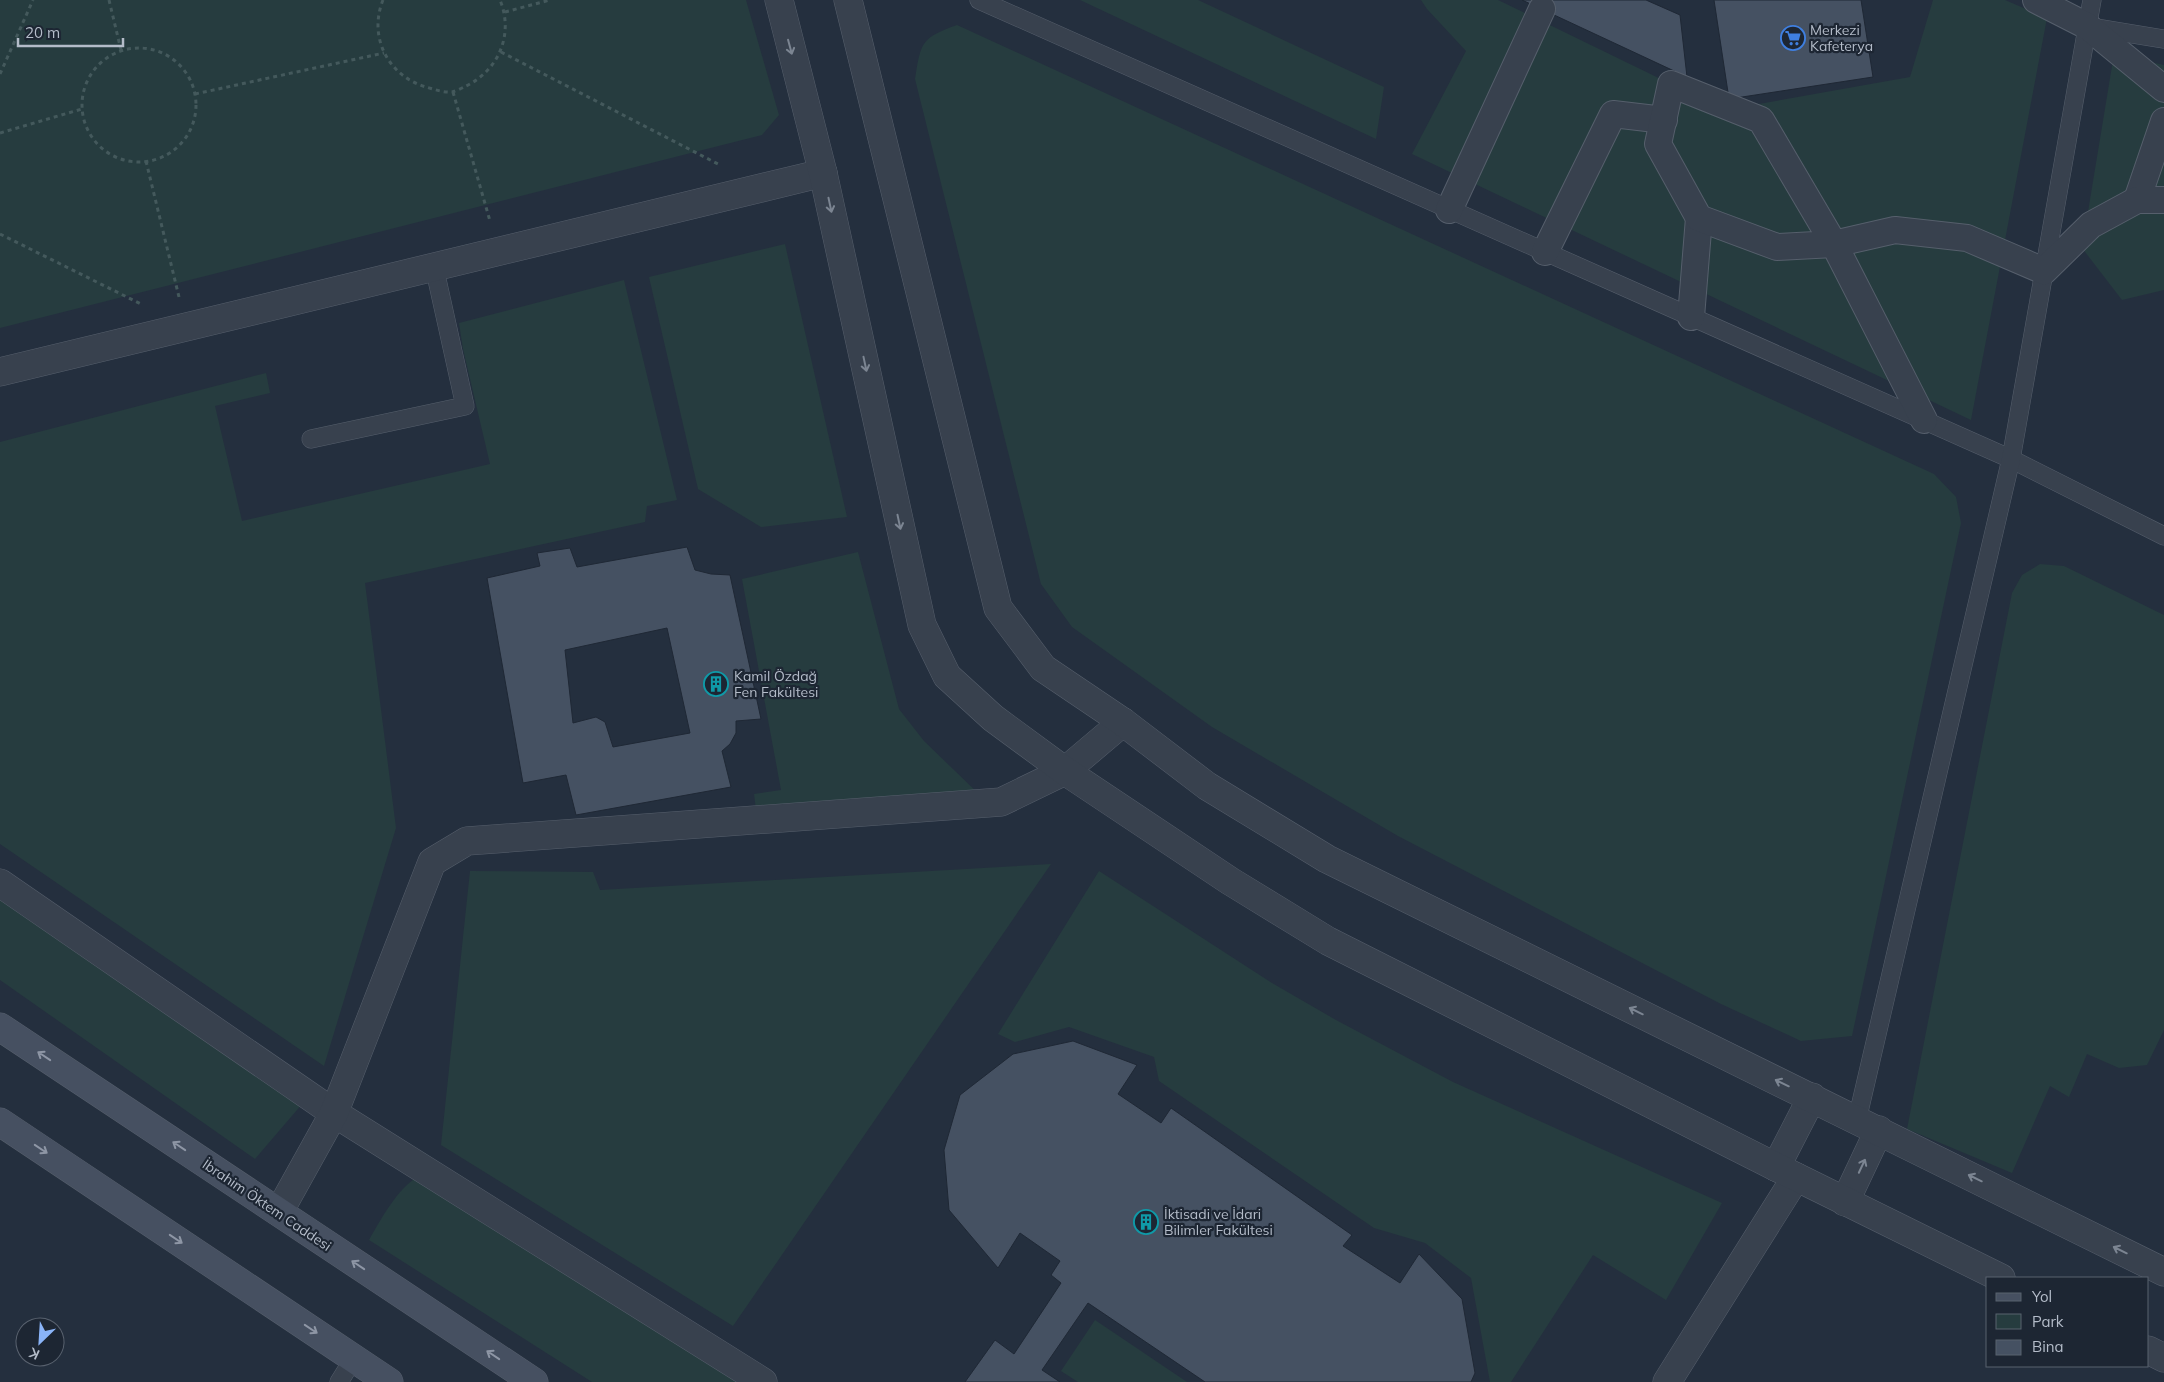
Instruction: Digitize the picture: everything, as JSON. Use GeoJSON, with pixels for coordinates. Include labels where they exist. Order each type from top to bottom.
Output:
{"type":"FeatureCollection","features":[{"type":"Feature","properties":{"kind":"main road","name":"İbrahim Öktem Caddesi"},"geometry":{"type":"LineString","coordinates":[[0,1027],[534,1382]]}},
{"type":"Feature","properties":{"kind":"main road"},"geometry":{"type":"LineString","coordinates":[[0,1122],[389,1382]]}},
{"type":"Feature","properties":{"kind":"street"},"geometry":{"type":"LineString","coordinates":[[779,0],[823,173],[922,625],[947,676],[993,718],[1065,771],[1230,881],[1328,941],[1845,1202],[1999,1277]]}},
{"type":"Feature","properties":{"kind":"street"},"geometry":{"type":"LineString","coordinates":[[848,0],[998,608],[1042,668],[1123,722],[1207,786],[1327,858],[2164,1272]]}},
{"type":"Feature","properties":{"kind":"street"},"geometry":{"type":"LineString","coordinates":[[2036,0],[2087,26],[2164,89]]}},
{"type":"Feature","properties":{"kind":"street"},"geometry":{"type":"LineString","coordinates":[[1449,210],[1542,9]]}},
{"type":"Feature","properties":{"kind":"street"},"geometry":{"type":"LineString","coordinates":[[1692,317],[1699,218],[1658,144],[1671,84],[1761,120],[1834,244],[1924,420]]}},
{"type":"Feature","properties":{"kind":"street"},"geometry":{"type":"LineString","coordinates":[[1544,252],[1613,114],[1664,120]]}},
{"type":"Feature","properties":{"kind":"street"},"geometry":{"type":"LineString","coordinates":[[2137,200],[2164,121]]}},
{"type":"Feature","properties":{"kind":"street"},"geometry":{"type":"LineString","coordinates":[[0,372],[498,250],[823,173]]}},
{"type":"Feature","properties":{"kind":"street"},"geometry":{"type":"LineString","coordinates":[[1699,218],[1777,247],[1834,244],[1895,230],[1967,238],[2044,271],[2091,225],[2137,200],[2164,200]]}},
{"type":"Feature","properties":{"kind":"street"},"geometry":{"type":"LineString","coordinates":[[279,1212],[334,1113],[432,862],[467,841],[1001,802],[1065,771],[1123,722]]}},
{"type":"Feature","properties":{"kind":"street"},"geometry":{"type":"LineString","coordinates":[[0,883],[334,1113],[763,1382]]}},
{"type":"Feature","properties":{"kind":"street"},"geometry":{"type":"LineString","coordinates":[[1675,1379],[1786,1172],[1812,1097]]}},
{"type":"Feature","properties":{"kind":"street"},"geometry":{"type":"LineString","coordinates":[[1845,1202],[1868,1125]]}},
{"type":"Feature","properties":{"kind":"street"},"geometry":{"type":"LineString","coordinates":[[2149,1350],[2164,1358]]}},
{"type":"Feature","properties":{"kind":"lane"},"geometry":{"type":"LineString","coordinates":[[979,0],[2011,459],[2164,536]]}},
{"type":"Feature","properties":{"kind":"lane"},"geometry":{"type":"LineString","coordinates":[[1868,1125],[2011,459],[2092,0]]}},
{"type":"Feature","properties":{"kind":"lane"},"geometry":{"type":"LineString","coordinates":[[2087,26],[2164,39]]}},
{"type":"Feature","properties":{"kind":"lane"},"geometry":{"type":"LineString","coordinates":[[311,439],[465,406],[434,266]]}},
{"type":"Feature","properties":{"kind":"lane"},"geometry":{"type":"LineString","coordinates":[[339,1382],[354,1358]]}},
{"type":"Feature","properties":{"kind":"path"},"geometry":{"type":"LineString","coordinates":[[0,74],[33,0]]}},
{"type":"Feature","properties":{"kind":"path"},"geometry":{"type":"LineString","coordinates":[[109,0],[122,50]]}},
{"type":"Feature","properties":{"kind":"path"},"geometry":{"type":"LineString","coordinates":[[383,0],[379,11],[377,32],[384,53],[396,70],[412,83],[452,92],[472,82],[489,69],[500,52],[506,32],[505,12],[500,0]]}},
{"type":"Feature","properties":{"kind":"path"},"geometry":{"type":"LineString","coordinates":[[505,12],[550,0]]}},
{"type":"Feature","properties":{"kind":"path"},"geometry":{"type":"LineString","coordinates":[[140,47],[160,51],[176,61],[189,76],[196,94],[196,114],[190,132],[178,146],[163,157],[146,161],[127,161],[110,154],[96,142],[86,127],[82,109],[84,90],[91,74],[104,59],[122,50],[140,47]]}},
{"type":"Feature","properties":{"kind":"path"},"geometry":{"type":"LineString","coordinates":[[500,52],[720,165]]}},
{"type":"Feature","properties":{"kind":"path"},"geometry":{"type":"LineString","coordinates":[[196,94],[384,53]]}},
{"type":"Feature","properties":{"kind":"path"},"geometry":{"type":"LineString","coordinates":[[452,92],[498,250]]}},
{"type":"Feature","properties":{"kind":"path"},"geometry":{"type":"LineString","coordinates":[[0,133],[82,109]]}},
{"type":"Feature","properties":{"kind":"path"},"geometry":{"type":"LineString","coordinates":[[146,161],[186,326]]}},
{"type":"Feature","properties":{"kind":"path"},"geometry":{"type":"LineString","coordinates":[[0,234],[142,305]]}},
{"type":"Feature","properties":{"kind":"green space"},"geometry":{"type":"Polygon","coordinates":[[[0,0],[746,0],[779,115],[762,135],[0,328],[0,0]]]}},
{"type":"Feature","properties":{"kind":"green space"},"geometry":{"type":"Polygon","coordinates":[[[1080,0],[1198,0],[1384,87],[1376,139],[1080,0]]]}},
{"type":"Feature","properties":{"kind":"green space"},"geometry":{"type":"Polygon","coordinates":[[[1421,0],[1498,0],[1671,84],[1736,108],[1910,77],[1933,0],[2005,0],[2047,18],[1971,420],[1412,154],[1466,51],[1421,0]]]}},
{"type":"Feature","properties":{"kind":"green space"},"geometry":{"type":"Polygon","coordinates":[[[957,25],[1934,474],[1956,497],[1961,523],[1852,1036],[1801,1041],[1721,1004],[1398,836],[1212,727],[1072,627],[1041,584],[915,79],[921,49],[925,43],[936,34],[957,25]]]}},
{"type":"Feature","properties":{"kind":"green space"},"geometry":{"type":"Polygon","coordinates":[[[2114,54],[2164,65],[2164,290],[2122,300],[2082,248],[2114,54]]]}},
{"type":"Feature","properties":{"kind":"green space"},"geometry":{"type":"Polygon","coordinates":[[[785,244],[847,517],[761,527],[698,489],[649,277],[785,244]]]}},
{"type":"Feature","properties":{"kind":"green space"},"geometry":{"type":"Polygon","coordinates":[[[624,280],[677,500],[647,506],[645,522],[365,583],[396,828],[324,1066],[0,844],[0,442],[266,373],[270,393],[215,406],[242,521],[490,464],[463,349],[459,323],[624,280]]]}},
{"type":"Feature","properties":{"kind":"green space"},"geometry":{"type":"Polygon","coordinates":[[[858,552],[899,709],[924,741],[983,798],[757,818],[754,794],[781,790],[742,579],[858,552]]]}},
{"type":"Feature","properties":{"kind":"green space"},"geometry":{"type":"Polygon","coordinates":[[[2040,564],[2064,566],[2164,615],[2164,1030],[2147,1065],[2119,1068],[2087,1054],[2069,1097],[2050,1086],[2012,1173],[1907,1129],[2012,593],[2022,575],[2040,564]]]}},
{"type":"Feature","properties":{"kind":"green space"},"geometry":{"type":"Polygon","coordinates":[[[1051,864],[733,1326],[441,1145],[470,871],[593,872],[600,890],[1051,864]]]}},
{"type":"Feature","properties":{"kind":"green space"},"geometry":{"type":"Polygon","coordinates":[[[1099,871],[1272,983],[1336,1020],[1453,1082],[1722,1203],[1666,1300],[1593,1255],[1511,1382],[1490,1382],[1471,1278],[1425,1243],[1374,1228],[1159,1081],[1154,1057],[1069,1027],[1015,1042],[998,1034],[1099,871]]]}},
{"type":"Feature","properties":{"kind":"green space"},"geometry":{"type":"Polygon","coordinates":[[[0,882],[303,1103],[255,1159],[0,980],[0,882]]]}},
{"type":"Feature","properties":{"kind":"green space"},"geometry":{"type":"Polygon","coordinates":[[[457,1173],[771,1382],[592,1382],[369,1240],[390,1205],[403,1188],[418,1177],[457,1173]]]}},
{"type":"Feature","properties":{"kind":"green space"},"geometry":{"type":"Polygon","coordinates":[[[1095,1320],[1187,1382],[1078,1382],[1061,1371],[1095,1320]]]}},
{"type":"Feature","properties":{"kind":"building"},"geometry":{"type":"Polygon","coordinates":[[[1522,0],[1646,0],[1680,15],[1687,77],[1522,0]]]}},
{"type":"Feature","properties":{"kind":"building","name":"Merkezi Kafeterya"},"geometry":{"type":"Polygon","coordinates":[[[1714,0],[1861,0],[1873,77],[1729,99],[1714,0]]]}},
{"type":"Feature","properties":{"kind":"building","name":"Kamil Özdağ Fen Fakültesi"},"geometry":{"type":"Polygon","coordinates":[[[687,547],[695,570],[711,574],[730,575],[761,719],[736,721],[736,733],[730,744],[722,751],[731,787],[576,815],[566,775],[523,783],[487,578],[540,566],[537,553],[570,548],[577,567],[687,547]],[[667,628],[565,650],[573,723],[596,717],[605,722],[613,747],[690,733],[667,628]]]}},
{"type":"Feature","properties":{"kind":"building","name":"İktisadi ve İdari Bilimler Fakültesi"},"geometry":{"type":"Polygon","coordinates":[[[1073,1041],[1137,1065],[1118,1094],[1161,1123],[1171,1108],[1352,1235],[1343,1246],[1400,1283],[1419,1254],[1462,1299],[1475,1373],[1471,1382],[1205,1382],[1088,1303],[1042,1370],[1060,1382],[965,1382],[995,1340],[1014,1354],[1061,1283],[1051,1275],[1060,1261],[1020,1233],[998,1268],[949,1210],[944,1150],[960,1095],[1013,1054],[1073,1041]]]}},
{"type":"Feature","properties":{"kind":"place","name":"Merkezi Kafeterya"},"geometry":{"type":"Point","coordinates":[1793,38]}},
{"type":"Feature","properties":{"kind":"place","name":"Kamil Özdağ Fen Fakültesi"},"geometry":{"type":"Point","coordinates":[716,684]}},
{"type":"Feature","properties":{"kind":"place","name":"İktisadi ve İdari Bilimler Fakültesi"},"geometry":{"type":"Point","coordinates":[1146,1222]}}]}
